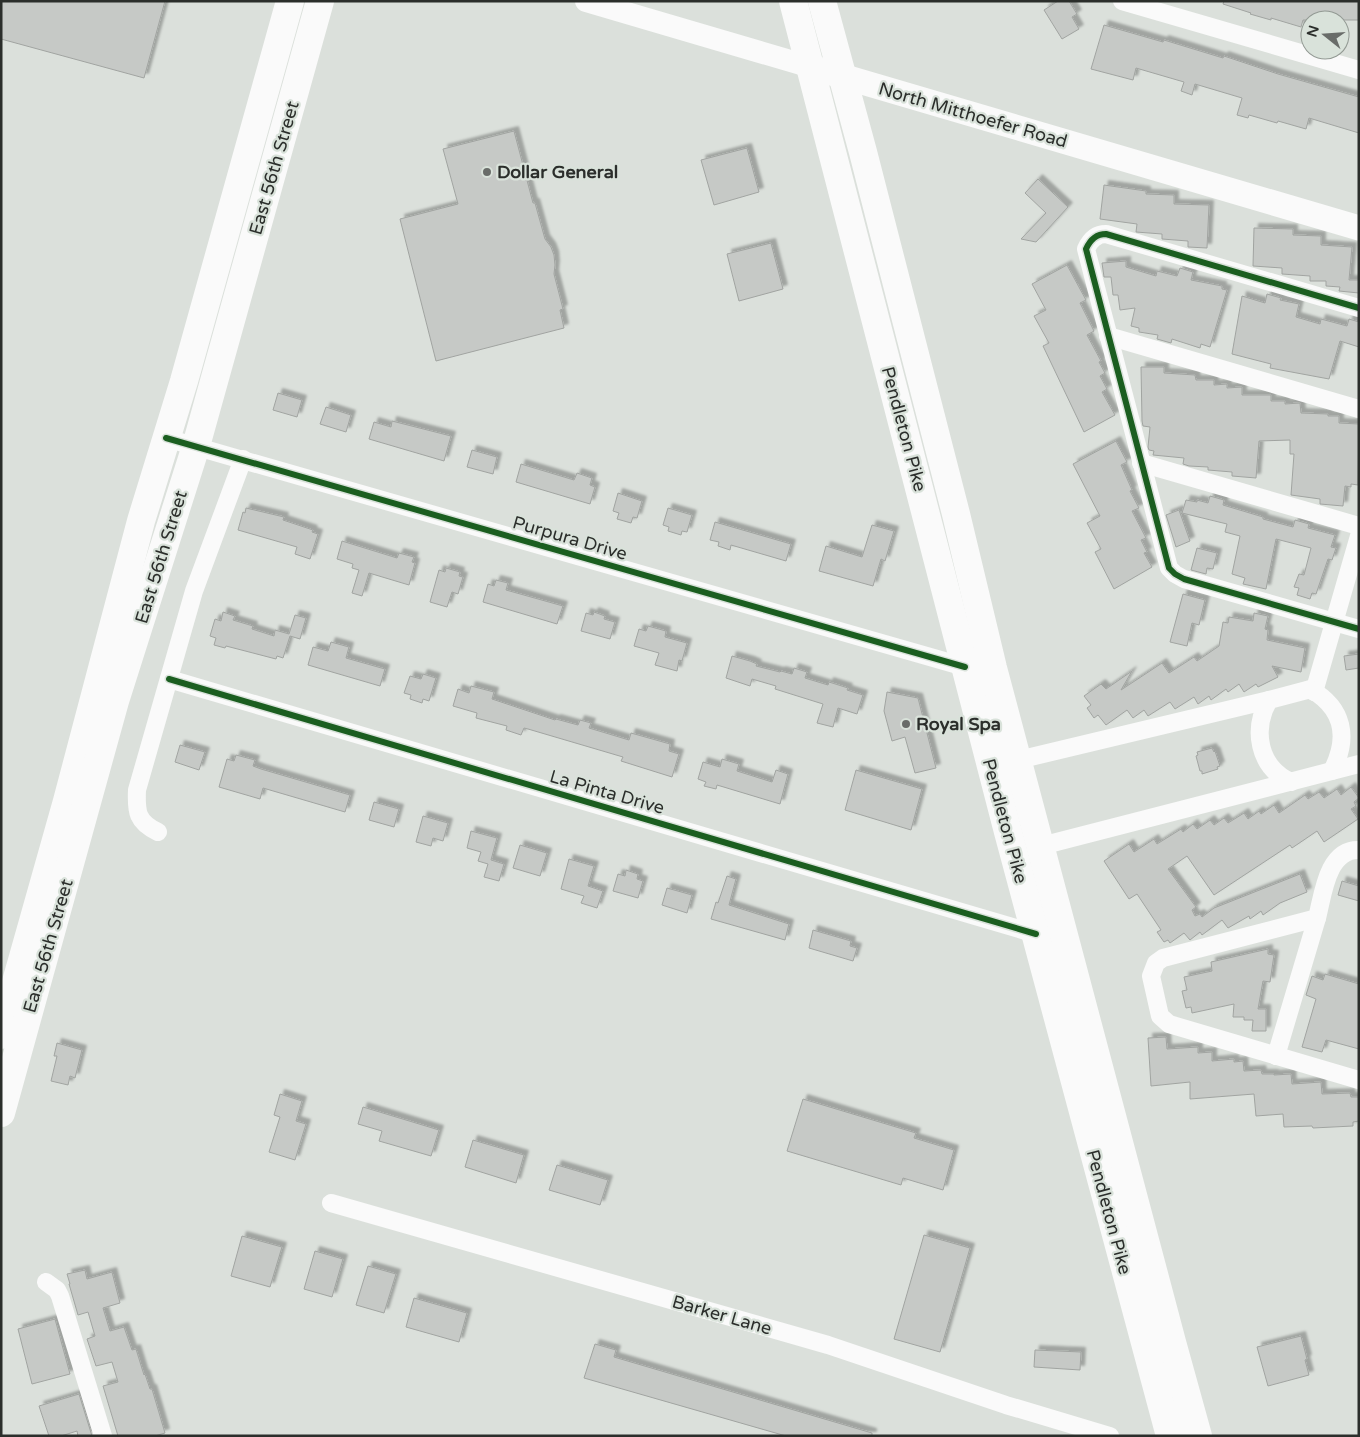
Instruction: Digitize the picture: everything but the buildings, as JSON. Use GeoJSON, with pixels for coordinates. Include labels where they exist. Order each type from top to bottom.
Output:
{"type":"FeatureCollection","features":[{"type":"Feature","properties":{"kind":"main road","name":"East 56th Street"},"geometry":{"type":"LineString","coordinates":[[1,1035],[67,801],[141,521],[290,1]]}},
{"type":"Feature","properties":{"kind":"main road","name":"East 56th Street"},"geometry":{"type":"LineString","coordinates":[[2,1111],[116,701],[196,446],[320,1]]}},
{"type":"Feature","properties":{"kind":"main road","name":"Pendleton Pike"},"geometry":{"type":"LineString","coordinates":[[793,1],[965,668],[1170,1436]]}},
{"type":"Feature","properties":{"kind":"main road","name":"Pendleton Pike"},"geometry":{"type":"LineString","coordinates":[[822,1],[868,171],[956,514],[993,668],[1198,1436]]}},
{"type":"Feature","properties":{"kind":"main road","name":"North Mitthoefer Road"},"geometry":{"type":"LineString","coordinates":[[811,68],[1359,228]]}},
{"type":"Feature","properties":{"kind":"street","name":"North Mitthoefer Road"},"geometry":{"type":"LineString","coordinates":[[586,1],[811,68]]}},
{"type":"Feature","properties":{"kind":"street"},"geometry":{"type":"LineString","coordinates":[[1122,1],[1359,70]]}},
{"type":"Feature","properties":{"kind":"street"},"geometry":{"type":"LineString","coordinates":[[1359,308],[1103,234],[1093,238],[1086,253],[1167,562],[1174,574],[1184,579],[1359,630]]}},
{"type":"Feature","properties":{"kind":"street"},"geometry":{"type":"LineString","coordinates":[[1108,336],[1359,409]]}},
{"type":"Feature","properties":{"kind":"street","name":"Purpura Drive"},"geometry":{"type":"LineString","coordinates":[[166,438],[965,668]]}},
{"type":"Feature","properties":{"kind":"street"},"geometry":{"type":"LineString","coordinates":[[158,832],[149,828],[139,816],[137,790],[202,565],[243,459]]}},
{"type":"Feature","properties":{"kind":"street"},"geometry":{"type":"LineString","coordinates":[[1141,463],[1359,526]]}},
{"type":"Feature","properties":{"kind":"street"},"geometry":{"type":"LineString","coordinates":[[1314,692],[1359,536]]}},
{"type":"Feature","properties":{"kind":"street","name":"La Pinta Drive"},"geometry":{"type":"LineString","coordinates":[[169,679],[1036,934]]}},
{"type":"Feature","properties":{"kind":"street"},"geometry":{"type":"LineString","coordinates":[[1018,760],[1310,690],[1329,705],[1341,729],[1341,749],[1332,771]]}},
{"type":"Feature","properties":{"kind":"street"},"geometry":{"type":"LineString","coordinates":[[1269,700],[1260,722],[1261,746],[1264,756],[1272,768],[1291,782]]}},
{"type":"Feature","properties":{"kind":"street"},"geometry":{"type":"LineString","coordinates":[[1041,846],[1359,764]]}},
{"type":"Feature","properties":{"kind":"street"},"geometry":{"type":"LineString","coordinates":[[1276,1056],[1334,862],[1344,853],[1359,850]]}},
{"type":"Feature","properties":{"kind":"street"},"geometry":{"type":"LineString","coordinates":[[1317,918],[1163,958],[1156,963],[1151,976],[1160,1016],[1169,1024],[1359,1080]]}},
{"type":"Feature","properties":{"kind":"street","name":"Barker Lane"},"geometry":{"type":"LineString","coordinates":[[331,1203],[828,1345],[1006,1405],[1110,1436]]}},
{"type":"Feature","properties":{"kind":"street"},"geometry":{"type":"LineString","coordinates":[[46,1282],[57,1290],[60,1296],[103,1436]]}},
{"type":"Feature","properties":{"kind":"cycle path"},"geometry":{"type":"LineString","coordinates":[[1359,308],[1106,234],[1094,238],[1086,249],[1169,568],[1184,579],[1359,629]]}},
{"type":"Feature","properties":{"kind":"cycle path"},"geometry":{"type":"LineString","coordinates":[[166,438],[965,667]]}},
{"type":"Feature","properties":{"kind":"cycle path"},"geometry":{"type":"LineString","coordinates":[[169,679],[1036,934]]}},
{"type":"Feature","properties":{"kind":"place","name":"Dollar General"},"geometry":{"type":"Point","coordinates":[487,172]}},
{"type":"Feature","properties":{"kind":"place","name":"Royal Spa"},"geometry":{"type":"Point","coordinates":[906,724]}}]}
